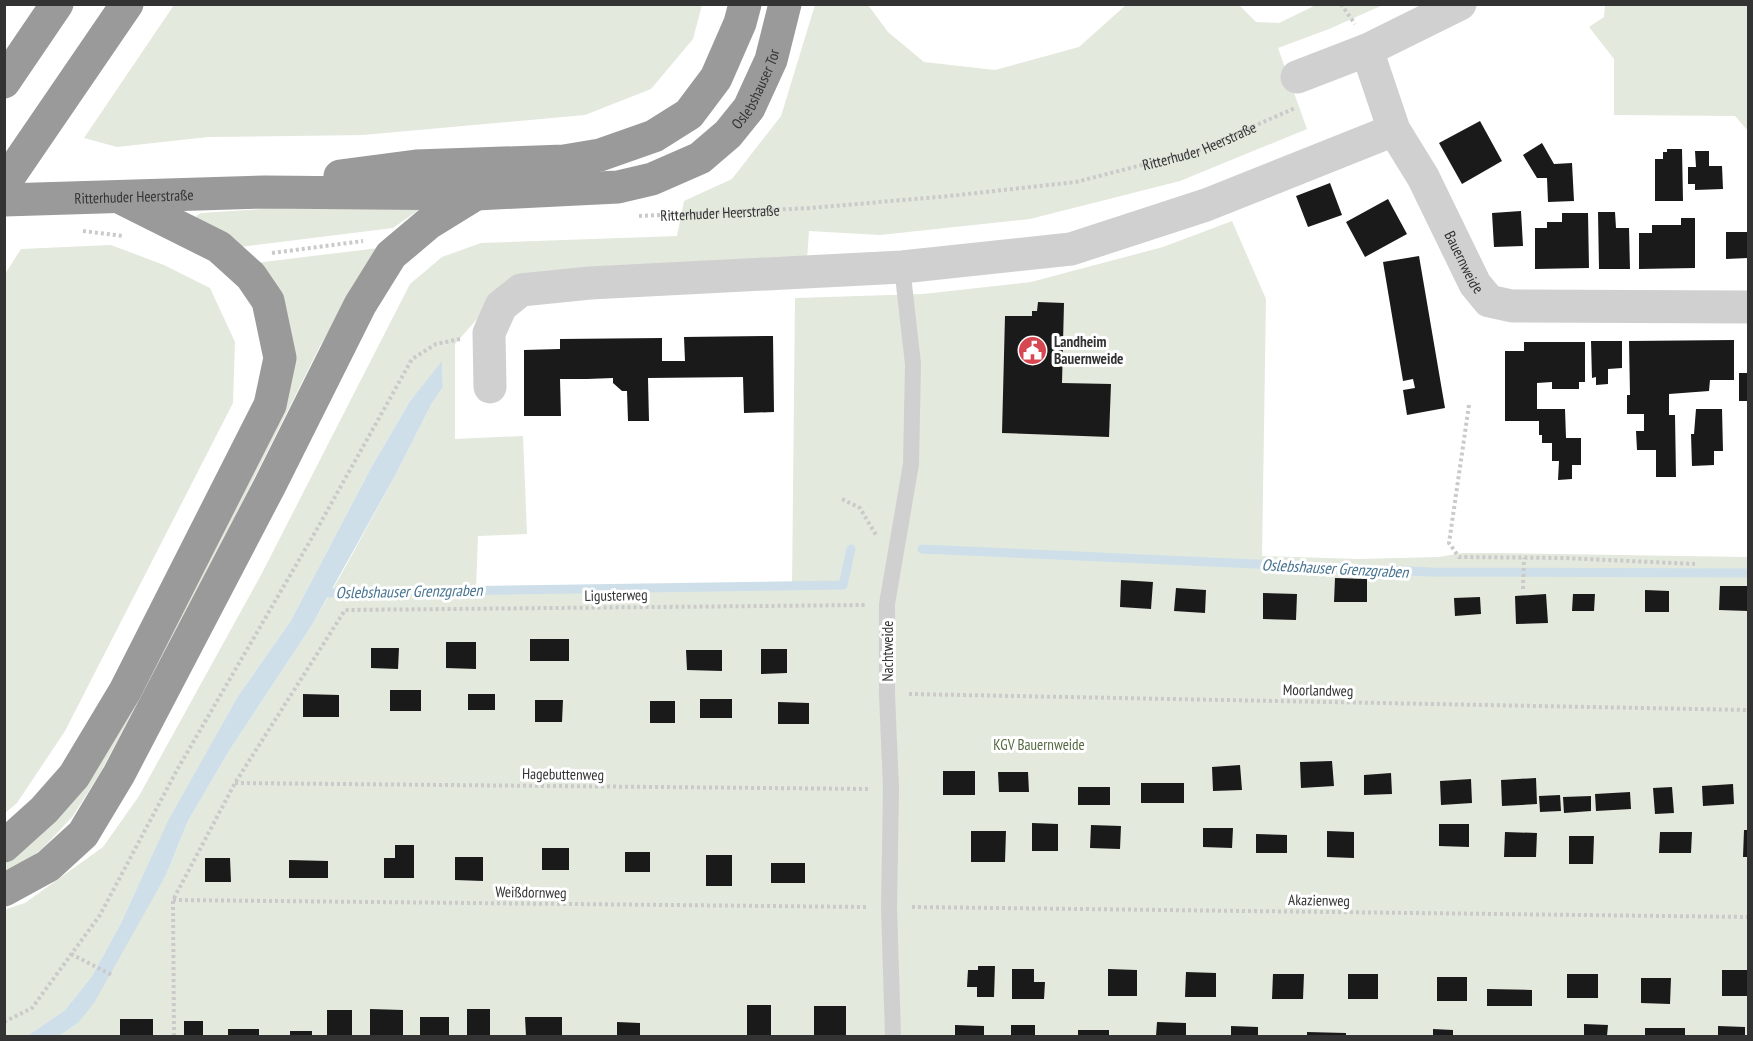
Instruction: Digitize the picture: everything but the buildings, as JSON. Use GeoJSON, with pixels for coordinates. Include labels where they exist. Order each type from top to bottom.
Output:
{"type":"FeatureCollection","features":[{"type":"Feature","properties":{"kind":"highway"},"geometry":{"type":"LineString","coordinates":[[4,82],[57,4]]}},
{"type":"Feature","properties":{"kind":"highway"},"geometry":{"type":"LineString","coordinates":[[4,184],[127,4]]}},
{"type":"Feature","properties":{"kind":"highway","name":"Oslebshauser Tor"},"geometry":{"type":"LineString","coordinates":[[700,158],[728,134],[749,108],[771,60],[785,4]]}},
{"type":"Feature","properties":{"kind":"highway","name":"Ritterhuder Heerstraße"},"geometry":{"type":"LineString","coordinates":[[265,192],[317,180],[416,166],[564,161],[600,155],[654,136],[689,114],[716,78],[741,11]]}},
{"type":"Feature","properties":{"kind":"highway","name":"Ritterhuder Heerstraße"},"geometry":{"type":"LineString","coordinates":[[4,200],[265,192],[476,194],[618,187],[652,179],[700,158]]}},
{"type":"Feature","properties":{"kind":"highway"},"geometry":{"type":"LineString","coordinates":[[4,890],[48,866],[83,834],[119,774],[191,637],[360,305],[391,255],[429,223],[476,194]]}},
{"type":"Feature","properties":{"kind":"highway"},"geometry":{"type":"LineString","coordinates":[[4,846],[44,810],[75,776],[126,691],[270,405],[280,358],[268,301],[251,276],[219,247],[119,196]]}},
{"type":"Feature","properties":{"kind":"street"},"geometry":{"type":"LineString","coordinates":[[1300,91],[1367,50],[1460,4]]}},
{"type":"Feature","properties":{"kind":"street","name":"Bauernweide"},"geometry":{"type":"LineString","coordinates":[[1367,50],[1394,130],[1423,177],[1475,284],[1489,301],[1512,306],[1749,307]]}},
{"type":"Feature","properties":{"kind":"street"},"geometry":{"type":"LineString","coordinates":[[490,387],[489,333],[501,306],[521,290],[590,283],[902,267],[1071,249],[1206,205],[1394,130]]}},
{"type":"Feature","properties":{"kind":"lane","name":"Nachtweide"},"geometry":{"type":"LineString","coordinates":[[893,1036],[887,604],[911,464],[913,364],[902,267]]}},
{"type":"Feature","properties":{"kind":"path","name":"Ritterhuder Heerstraße"},"geometry":{"type":"LineString","coordinates":[[637,217],[834,206],[1076,182],[1200,150],[1300,91]]}},
{"type":"Feature","properties":{"kind":"path"},"geometry":{"type":"LineString","coordinates":[[77,230],[133,237]]}},
{"type":"Feature","properties":{"kind":"path"},"geometry":{"type":"LineString","coordinates":[[230,257],[366,241]]}},
{"type":"Feature","properties":{"kind":"path"},"geometry":{"type":"LineString","coordinates":[[4,1022],[32,1008],[100,915],[177,770],[317,529],[412,359],[436,344],[489,333]]}},
{"type":"Feature","properties":{"kind":"path"},"geometry":{"type":"LineString","coordinates":[[1469,405],[1449,543],[1460,557],[1695,564]]}},
{"type":"Feature","properties":{"kind":"path"},"geometry":{"type":"LineString","coordinates":[[843,499],[860,508],[878,538],[895,559]]}},
{"type":"Feature","properties":{"kind":"path"},"geometry":{"type":"LineString","coordinates":[[1523,589],[1524,558]]}},
{"type":"Feature","properties":{"kind":"path","name":"Ligusterweg"},"geometry":{"type":"LineString","coordinates":[[235,783],[345,610],[887,604]]}},
{"type":"Feature","properties":{"kind":"path","name":"Moorlandweg"},"geometry":{"type":"LineString","coordinates":[[887,694],[1749,710]]}},
{"type":"Feature","properties":{"kind":"path"},"geometry":{"type":"LineString","coordinates":[[174,1036],[173,900],[235,783]]}},
{"type":"Feature","properties":{"kind":"path","name":"Hagebuttenweg"},"geometry":{"type":"LineString","coordinates":[[235,783],[891,789]]}},
{"type":"Feature","properties":{"kind":"path","name":"Weißdornweg"},"geometry":{"type":"LineString","coordinates":[[173,900],[890,907]]}},
{"type":"Feature","properties":{"kind":"path","name":"Akazienweg"},"geometry":{"type":"LineString","coordinates":[[890,907],[1749,917]]}},
{"type":"Feature","properties":{"kind":"path"},"geometry":{"type":"LineString","coordinates":[[71,954],[112,975]]}},
{"type":"Feature","properties":{"kind":"green space"},"geometry":{"type":"Polygon","coordinates":[[[174,5],[702,5],[693,39],[651,89],[585,115],[363,135],[208,137],[117,147],[84,138],[174,5]]]}},
{"type":"Feature","properties":{"kind":"green space","name":"KGV Bauernweide"},"geometry":{"type":"Polygon","coordinates":[[[815,5],[868,5],[888,32],[924,62],[995,70],[1079,47],[1126,5],[1239,5],[1256,22],[1279,23],[1316,5],[1383,5],[1278,48],[1307,129],[1180,181],[1030,219],[880,235],[809,231],[807,260],[516,275],[455,344],[455,439],[523,436],[527,534],[478,536],[476,588],[792,588],[795,298],[923,294],[1031,282],[1163,247],[1232,221],[1266,299],[1262,556],[1359,559],[1497,553],[1748,557],[1748,1036],[59,1036],[78,1023],[166,875],[188,821],[229,751],[312,625],[342,573],[432,403],[443,387],[442,362],[410,401],[372,466],[290,622],[238,696],[169,821],[121,923],[92,976],[65,1010],[27,1036],[5,1036],[4,910],[25,903],[103,847],[139,796],[261,575],[410,284],[442,257],[481,243],[677,236],[684,201],[732,179],[781,116],[815,5]]]}},
{"type":"Feature","properties":{"kind":"green space"},"geometry":{"type":"Polygon","coordinates":[[[1605,5],[1748,5],[1748,131],[1735,116],[1614,115],[1614,59],[1589,27],[1604,17],[1605,5]]]}},
{"type":"Feature","properties":{"kind":"green space"},"geometry":{"type":"Polygon","coordinates":[[[419,199],[420,209],[393,228],[240,247],[198,220],[196,216],[201,213],[419,199]]]}},
{"type":"Feature","properties":{"kind":"green space"},"geometry":{"type":"Polygon","coordinates":[[[111,245],[164,265],[210,288],[235,342],[233,403],[65,731],[17,803],[5,813],[5,274],[21,249],[111,245]]]}},
{"type":"Feature","properties":{"kind":"green space"},"geometry":{"type":"Polygon","coordinates":[[[379,248],[320,346],[204,579],[100,773],[73,816],[42,849],[5,875],[5,858],[46,824],[281,403],[255,263],[379,248]]]}},
{"type":"Feature","properties":{"kind":"shaded area"},"geometry":{"type":"Polygon","coordinates":[[[442,361],[443,387],[432,403],[396,474],[312,625],[229,751],[188,821],[166,875],[94,1003],[78,1023],[59,1036],[27,1036],[65,1010],[92,976],[121,923],[168,821],[238,696],[290,622],[372,466],[410,401],[442,361]]]}},
{"type":"Feature","properties":{"kind":"waterway","name":"Oslebshauser Grenzgraben"},"geometry":{"type":"LineString","coordinates":[[320,593],[843,585],[851,549]]}},
{"type":"Feature","properties":{"kind":"waterway","name":"Oslebshauser Grenzgraben"},"geometry":{"type":"LineString","coordinates":[[922,549],[1430,572],[1748,573]]}},
{"type":"Feature","properties":{"kind":"place","name":"Landheim Bauernweide"},"geometry":{"type":"Point","coordinates":[1033,350]}}]}
